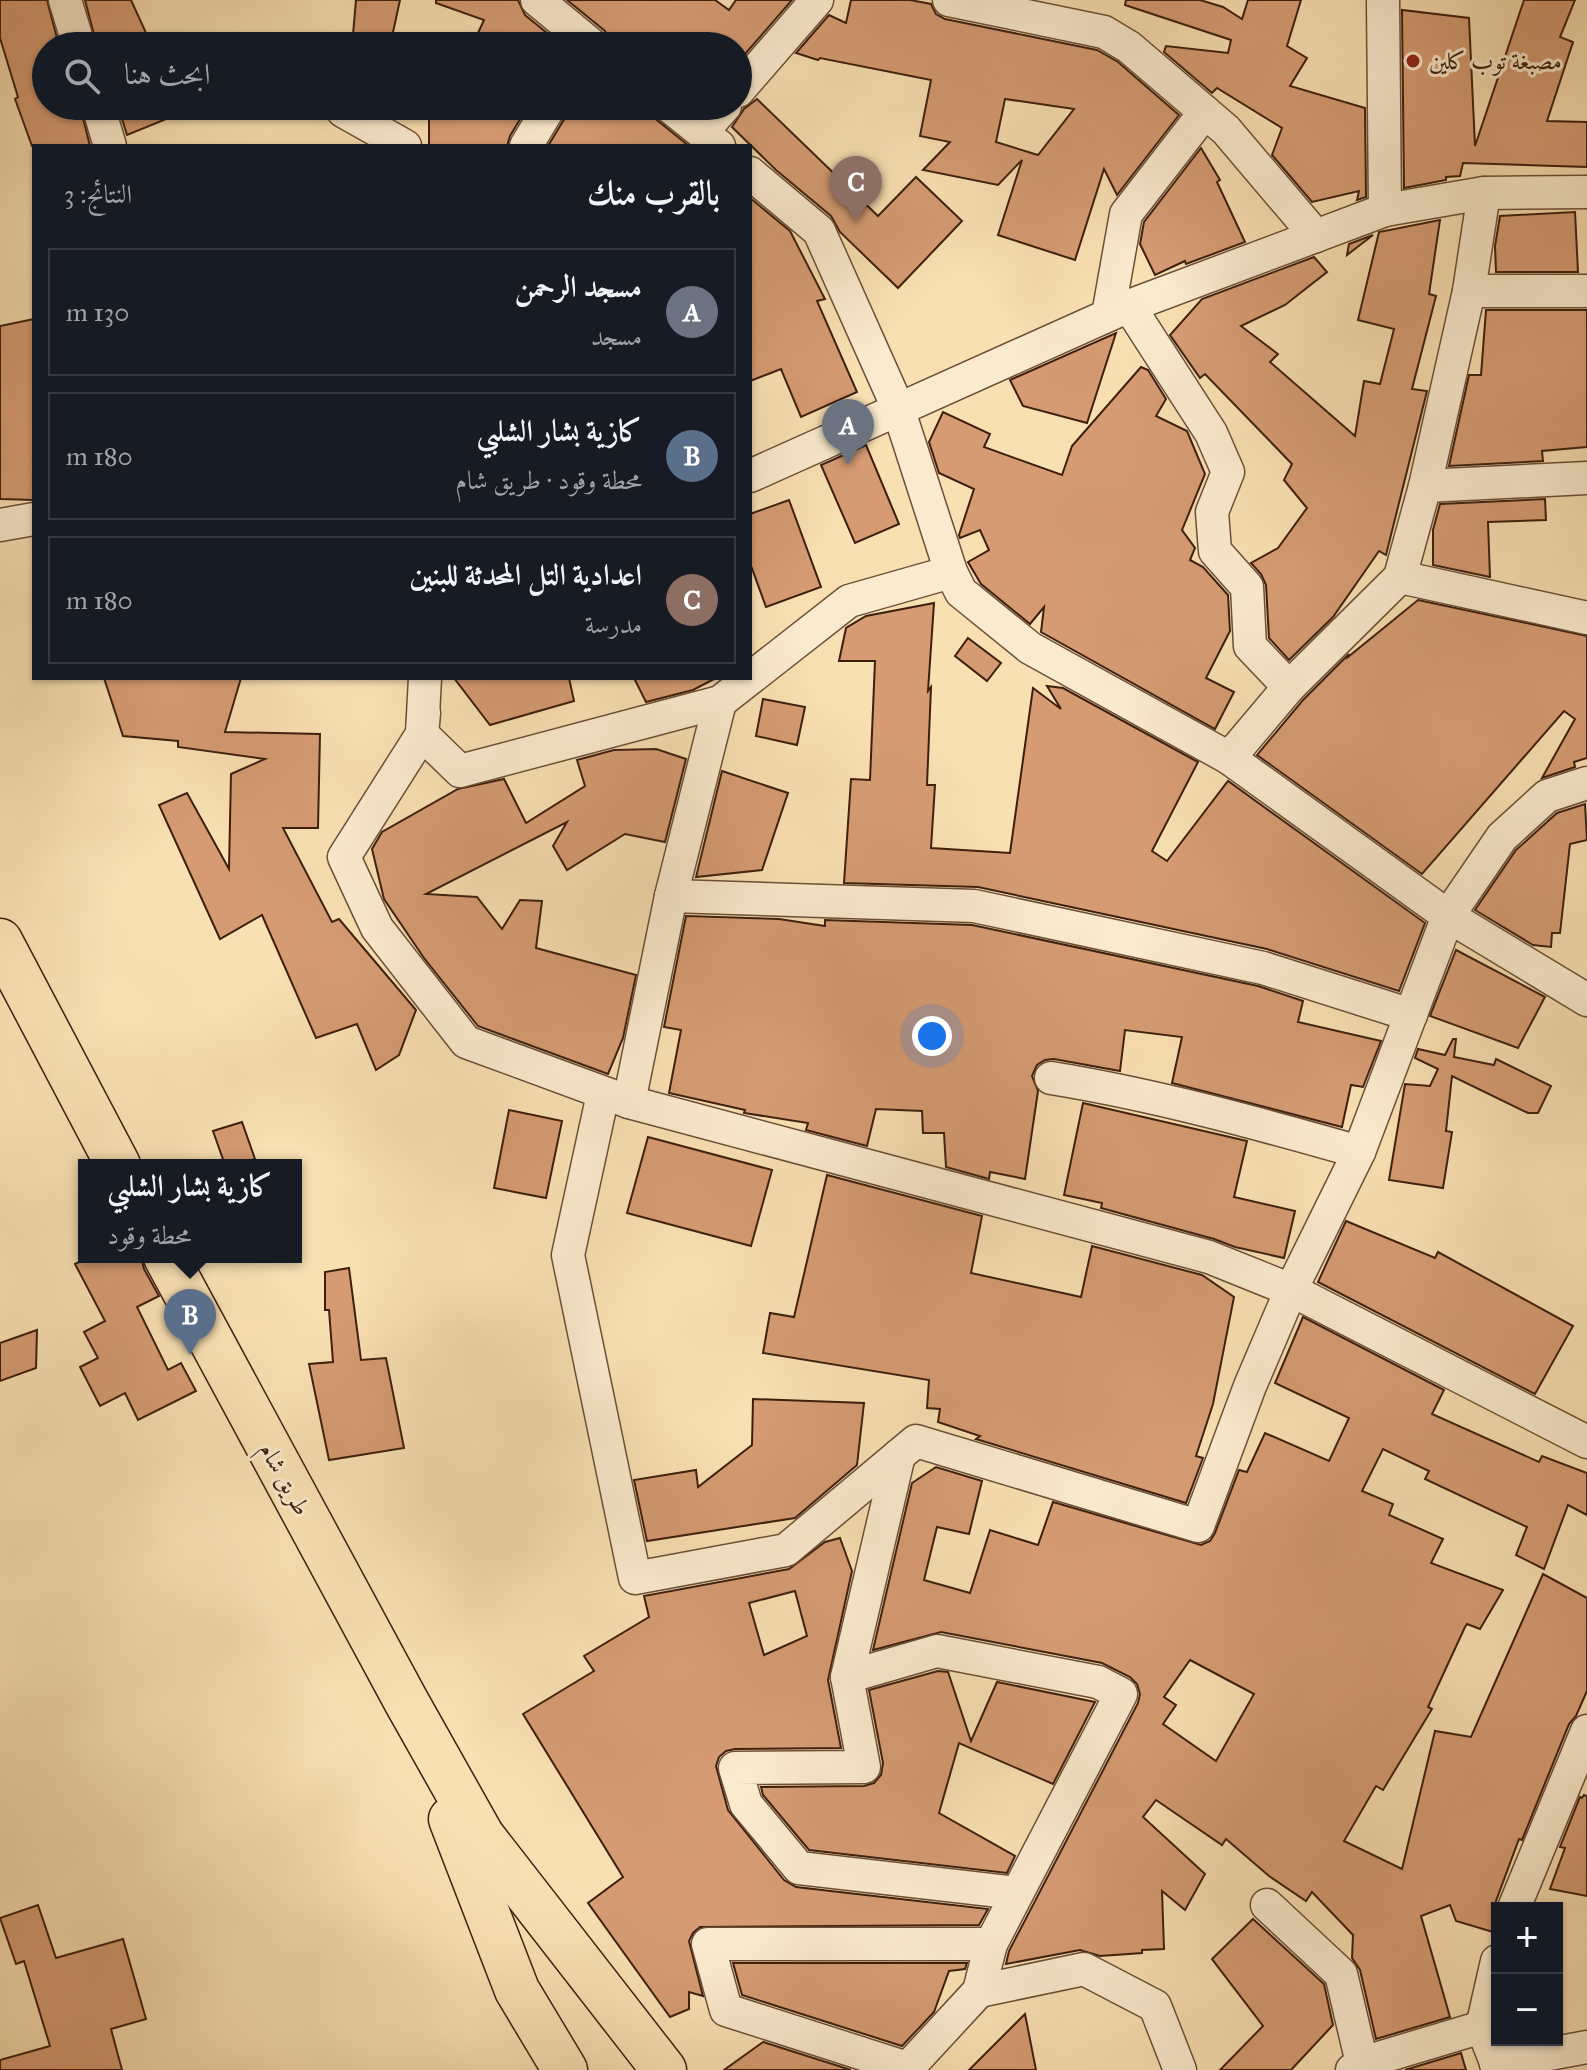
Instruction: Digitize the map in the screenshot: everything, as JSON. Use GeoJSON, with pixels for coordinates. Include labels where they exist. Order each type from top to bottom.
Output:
{"type":"FeatureCollection","features":[{"type":"Feature","properties":{"kind":"main road"},"geometry":{"type":"LineString","coordinates":[[0,941],[115,1159]]}},
{"type":"Feature","properties":{"kind":"main road","name":"طريق شام"},"geometry":{"type":"LineString","coordinates":[[169,1263],[406,1701]]}},
{"type":"Feature","properties":{"kind":"main road"},"geometry":{"type":"LineString","coordinates":[[406,1701],[517,1990],[565,2070]]}},
{"type":"Feature","properties":{"kind":"main road"},"geometry":{"type":"LineString","coordinates":[[406,1701],[482,1836],[664,2070]]}},
{"type":"Feature","properties":{"kind":"street"},"geometry":{"type":"LineString","coordinates":[[65,0],[75,32]]}},
{"type":"Feature","properties":{"kind":"street"},"geometry":{"type":"LineString","coordinates":[[537,0],[574,32]]}},
{"type":"Feature","properties":{"kind":"street"},"geometry":{"type":"LineString","coordinates":[[752,75],[817,0]]}},
{"type":"Feature","properties":{"kind":"street"},"geometry":{"type":"LineString","coordinates":[[949,0],[1104,32],[1129,47],[1226,130],[1316,236]]}},
{"type":"Feature","properties":{"kind":"street"},"geometry":{"type":"LineString","coordinates":[[1383,0],[1385,210]]}},
{"type":"Feature","properties":{"kind":"street"},"geometry":{"type":"LineString","coordinates":[[1205,112],[1126,214],[1118,310],[1211,433],[1228,472],[1212,512],[1215,551],[1247,587],[1250,646],[1289,687]]}},
{"type":"Feature","properties":{"kind":"street"},"geometry":{"type":"LineString","coordinates":[[102,120],[109,144]]}},
{"type":"Feature","properties":{"kind":"street"},"geometry":{"type":"LineString","coordinates":[[359,120],[401,144]]}},
{"type":"Feature","properties":{"kind":"street"},"geometry":{"type":"LineString","coordinates":[[527,144],[542,120]]}},
{"type":"Feature","properties":{"kind":"street"},"geometry":{"type":"LineString","coordinates":[[686,120],[710,139],[719,120]]}},
{"type":"Feature","properties":{"kind":"street"},"geometry":{"type":"LineString","coordinates":[[752,175],[819,231],[898,408],[951,572],[961,592],[1030,648],[1229,758],[1448,916],[1587,1000]]}},
{"type":"Feature","properties":{"kind":"street"},"geometry":{"type":"LineString","coordinates":[[752,475],[1118,310],[1385,210],[1484,193],[1587,192]]}},
{"type":"Feature","properties":{"kind":"street"},"geometry":{"type":"LineString","coordinates":[[1229,758],[1289,687],[1400,577],[1425,486],[1469,291],[1484,193]]}},
{"type":"Feature","properties":{"kind":"street"},"geometry":{"type":"LineString","coordinates":[[1469,291],[1587,291]]}},
{"type":"Feature","properties":{"kind":"street"},"geometry":{"type":"LineString","coordinates":[[1425,486],[1587,478]]}},
{"type":"Feature","properties":{"kind":"street"},"geometry":{"type":"LineString","coordinates":[[0,525],[32,519]]}},
{"type":"Feature","properties":{"kind":"street"},"geometry":{"type":"LineString","coordinates":[[752,677],[849,601],[951,572]]}},
{"type":"Feature","properties":{"kind":"street"},"geometry":{"type":"LineString","coordinates":[[1400,577],[1587,618]]}},
{"type":"Feature","properties":{"kind":"street"},"geometry":{"type":"LineString","coordinates":[[427,680],[422,734],[344,857],[377,928],[466,1042],[616,1098],[1209,1257],[1291,1290],[1587,1442]]}},
{"type":"Feature","properties":{"kind":"street"},"geometry":{"type":"LineString","coordinates":[[422,734],[460,771],[720,702],[748,680]]}},
{"type":"Feature","properties":{"kind":"street"},"geometry":{"type":"LineString","coordinates":[[720,702],[616,1098],[568,1255],[635,1578],[786,1550],[916,1441],[1198,1526],[1250,1386],[1291,1290],[1359,1152],[1448,916],[1502,837],[1547,796],[1587,783]]}},
{"type":"Feature","properties":{"kind":"street"},"geometry":{"type":"LineString","coordinates":[[671,896],[974,906],[1263,968],[1411,1015]]}},
{"type":"Feature","properties":{"kind":"street"},"geometry":{"type":"LineString","coordinates":[[1051,1078],[1139,1093],[1359,1152]]}},
{"type":"Feature","properties":{"kind":"street"},"geometry":{"type":"LineString","coordinates":[[899,1455],[847,1677],[864,1767],[735,1768],[746,1804],[799,1868],[1017,1893]]}},
{"type":"Feature","properties":{"kind":"street"},"geometry":{"type":"LineString","coordinates":[[847,1677],[937,1651],[1098,1682],[1121,1694],[991,1944],[979,1991],[906,2069],[726,2010],[708,1944],[991,1944]]}},
{"type":"Feature","properties":{"kind":"street"},"geometry":{"type":"LineString","coordinates":[[1516,1902],[1587,1731]]}},
{"type":"Feature","properties":{"kind":"street"},"geometry":{"type":"LineString","coordinates":[[1267,1905],[1341,1974],[1357,2067],[1482,2027]]}},
{"type":"Feature","properties":{"kind":"street"},"geometry":{"type":"LineString","coordinates":[[979,1991],[1084,1969],[1155,2006],[1180,2070]]}},
{"type":"Feature","properties":{"kind":"street"},"geometry":{"type":"LineString","coordinates":[[1494,1974],[1482,2027],[1497,2067],[1587,2047]]}},
{"type":"Feature","properties":{"kind":"building"},"geometry":{"type":"Polygon","coordinates":[[[0,0],[47,0],[55,32],[32,32],[32,120],[84,120],[90,144],[32,146],[15,99],[18,97],[0,38],[0,0]]]}},
{"type":"Feature","properties":{"kind":"building"},"geometry":{"type":"Polygon","coordinates":[[[85,0],[131,0],[146,32],[93,32],[85,0]]]}},
{"type":"Feature","properties":{"kind":"building"},"geometry":{"type":"Polygon","coordinates":[[[356,0],[400,0],[393,32],[353,32],[356,0]]]}},
{"type":"Feature","properties":{"kind":"building"},"geometry":{"type":"Polygon","coordinates":[[[436,0],[518,0],[525,15],[546,32],[478,32],[484,20],[436,3],[436,0]]]}},
{"type":"Feature","properties":{"kind":"building"},"geometry":{"type":"Polygon","coordinates":[[[567,0],[715,0],[729,10],[736,0],[792,0],[752,46],[752,32],[605,31],[567,0]]]}},
{"type":"Feature","properties":{"kind":"building"},"geometry":{"type":"Polygon","coordinates":[[[851,0],[910,0],[931,4],[936,14],[945,19],[1097,50],[1118,62],[1179,115],[1117,195],[1104,169],[1075,260],[998,235],[1022,160],[998,185],[923,170],[950,142],[920,136],[931,80],[818,60],[796,53],[829,15],[846,23],[851,0]],[[1005,99],[996,142],[1038,155],[1074,109],[1005,99]]]}},
{"type":"Feature","properties":{"kind":"building"},"geometry":{"type":"Polygon","coordinates":[[[1126,0],[1200,0],[1223,7],[1242,19],[1248,0],[1301,0],[1287,46],[1307,58],[1290,86],[1365,108],[1366,197],[1357,200],[1359,191],[1312,202],[1272,155],[1282,128],[1217,88],[1212,93],[1164,52],[1166,46],[1228,53],[1231,40],[1125,5],[1126,0]]]}},
{"type":"Feature","properties":{"kind":"building"},"geometry":{"type":"Polygon","coordinates":[[[1524,0],[1575,0],[1560,37],[1573,42],[1547,121],[1587,122],[1587,167],[1463,163],[1460,176],[1404,188],[1402,10],[1469,18],[1475,146],[1524,0]]]}},
{"type":"Feature","properties":{"kind":"building"},"geometry":{"type":"Polygon","coordinates":[[[757,99],[878,216],[916,177],[962,221],[898,288],[840,232],[831,216],[776,170],[732,127],[737,120],[752,120],[752,103],[757,99]]]}},
{"type":"Feature","properties":{"kind":"building"},"geometry":{"type":"Polygon","coordinates":[[[122,120],[164,120],[127,135],[122,120]]]}},
{"type":"Feature","properties":{"kind":"building"},"geometry":{"type":"Polygon","coordinates":[[[429,120],[520,120],[508,144],[429,144],[429,120]]]}},
{"type":"Feature","properties":{"kind":"building"},"geometry":{"type":"Polygon","coordinates":[[[564,120],[657,120],[687,144],[549,144],[564,120]]]}},
{"type":"Feature","properties":{"kind":"building"},"geometry":{"type":"Polygon","coordinates":[[[1201,148],[1220,180],[1217,182],[1245,242],[1186,264],[1185,261],[1155,275],[1140,244],[1144,222],[1201,148]]]}},
{"type":"Feature","properties":{"kind":"building"},"geometry":{"type":"Polygon","coordinates":[[[752,200],[790,231],[825,299],[817,301],[857,392],[801,417],[781,369],[752,380],[752,200]]]}},
{"type":"Feature","properties":{"kind":"building"},"geometry":{"type":"Polygon","coordinates":[[[1575,212],[1578,272],[1496,272],[1495,246],[1500,216],[1575,212]]]}},
{"type":"Feature","properties":{"kind":"building"},"geometry":{"type":"Polygon","coordinates":[[[1440,220],[1429,294],[1436,296],[1412,389],[1427,391],[1386,555],[1379,551],[1333,617],[1289,660],[1269,638],[1266,585],[1251,563],[1278,548],[1307,508],[1284,480],[1292,464],[1205,374],[1200,378],[1170,335],[1202,299],[1314,257],[1327,272],[1285,305],[1241,326],[1278,354],[1270,362],[1355,436],[1364,381],[1380,384],[1394,329],[1358,320],[1379,232],[1440,220]]]}},
{"type":"Feature","properties":{"kind":"building"},"geometry":{"type":"Polygon","coordinates":[[[1373,235],[1347,255],[1349,244],[1373,235]]]}},
{"type":"Feature","properties":{"kind":"building"},"geometry":{"type":"Polygon","coordinates":[[[1486,310],[1587,310],[1587,447],[1542,451],[1543,461],[1449,466],[1469,375],[1481,375],[1486,310]]]}},
{"type":"Feature","properties":{"kind":"building"},"geometry":{"type":"Polygon","coordinates":[[[32,319],[32,500],[0,499],[0,326],[32,319]]]}},
{"type":"Feature","properties":{"kind":"building"},"geometry":{"type":"Polygon","coordinates":[[[1116,333],[1087,423],[1023,406],[1010,380],[1116,333]]]}},
{"type":"Feature","properties":{"kind":"building"},"geometry":{"type":"Polygon","coordinates":[[[1141,367],[1148,370],[1166,399],[1156,416],[1187,431],[1205,474],[1182,530],[1195,548],[1190,560],[1203,567],[1228,595],[1230,631],[1206,678],[1234,692],[1215,729],[1041,632],[1044,607],[1030,624],[981,584],[968,562],[989,550],[980,530],[960,538],[959,535],[974,489],[939,473],[929,442],[943,412],[990,434],[984,447],[1062,475],[1072,446],[1141,367]]]}},
{"type":"Feature","properties":{"kind":"building"},"geometry":{"type":"Polygon","coordinates":[[[866,445],[899,524],[855,543],[821,465],[866,445]]]}},
{"type":"Feature","properties":{"kind":"building"},"geometry":{"type":"Polygon","coordinates":[[[1545,499],[1546,520],[1488,522],[1490,577],[1433,565],[1433,530],[1440,504],[1545,499]]]}},
{"type":"Feature","properties":{"kind":"building"},"geometry":{"type":"Polygon","coordinates":[[[789,500],[821,587],[766,607],[752,568],[752,513],[789,500]]]}},
{"type":"Feature","properties":{"kind":"building"},"geometry":{"type":"Polygon","coordinates":[[[1418,600],[1587,636],[1587,758],[1574,762],[1575,767],[1542,778],[1575,719],[1564,711],[1422,874],[1257,755],[1303,700],[1349,654],[1348,657],[1418,600]]]}},
{"type":"Feature","properties":{"kind":"building"},"geometry":{"type":"Polygon","coordinates":[[[934,603],[928,691],[931,687],[927,785],[935,785],[931,848],[1010,853],[1033,688],[1061,709],[1047,686],[1063,688],[1198,762],[1152,851],[1167,861],[1228,781],[1425,923],[1399,991],[1267,949],[978,887],[844,883],[851,779],[870,780],[875,661],[839,661],[846,628],[866,616],[934,603]]]}},
{"type":"Feature","properties":{"kind":"building"},"geometry":{"type":"Polygon","coordinates":[[[968,638],[1001,663],[987,681],[955,656],[968,638]]]}},
{"type":"Feature","properties":{"kind":"building"},"geometry":{"type":"Polygon","coordinates":[[[105,680],[240,680],[225,732],[320,734],[318,828],[283,828],[332,922],[339,919],[416,1010],[399,1055],[376,1070],[357,1024],[316,1038],[262,915],[220,939],[159,805],[187,793],[229,869],[231,774],[265,759],[178,747],[178,741],[123,736],[105,680]]]}},
{"type":"Feature","properties":{"kind":"building"},"geometry":{"type":"Polygon","coordinates":[[[456,680],[569,680],[574,701],[490,725],[456,680]]]}},
{"type":"Feature","properties":{"kind":"building"},"geometry":{"type":"Polygon","coordinates":[[[635,680],[712,680],[693,690],[646,702],[635,680]]]}},
{"type":"Feature","properties":{"kind":"building"},"geometry":{"type":"Polygon","coordinates":[[[763,699],[805,707],[797,745],[756,736],[763,699]]]}},
{"type":"Feature","properties":{"kind":"building"},"geometry":{"type":"Polygon","coordinates":[[[656,749],[686,759],[665,842],[625,834],[567,870],[553,846],[567,822],[426,894],[477,897],[502,929],[520,900],[542,901],[536,948],[636,975],[623,1038],[608,1074],[478,1026],[424,958],[384,899],[372,849],[382,832],[458,789],[504,779],[526,823],[585,786],[577,760],[614,750],[656,749]]]}},
{"type":"Feature","properties":{"kind":"building"},"geometry":{"type":"Polygon","coordinates":[[[722,771],[788,793],[762,870],[696,877],[722,771]]]}},
{"type":"Feature","properties":{"kind":"building"},"geometry":{"type":"Polygon","coordinates":[[[1585,804],[1587,840],[1570,844],[1560,933],[1552,933],[1551,947],[1533,945],[1475,910],[1516,850],[1557,813],[1585,804]]]}},
{"type":"Feature","properties":{"kind":"building"},"geometry":{"type":"Polygon","coordinates":[[[686,916],[779,919],[825,926],[825,920],[972,925],[1258,986],[1303,1001],[1298,1022],[1381,1041],[1363,1087],[1351,1085],[1342,1127],[1172,1083],[1182,1037],[1125,1030],[1120,1071],[1054,1059],[1037,1065],[1032,1076],[1038,1091],[1025,1179],[990,1172],[989,1179],[946,1167],[944,1133],[923,1133],[922,1111],[876,1109],[867,1146],[806,1130],[808,1123],[744,1113],[745,1110],[669,1093],[681,1030],[664,1027],[686,916]]]}},
{"type":"Feature","properties":{"kind":"building"},"geometry":{"type":"Polygon","coordinates":[[[1456,950],[1545,997],[1518,1048],[1430,1016],[1456,950]]]}},
{"type":"Feature","properties":{"kind":"building"},"geometry":{"type":"Polygon","coordinates":[[[1453,1039],[1456,1039],[1454,1057],[1494,1065],[1496,1059],[1551,1086],[1538,1113],[1528,1113],[1452,1076],[1446,1131],[1452,1132],[1443,1188],[1389,1180],[1405,1084],[1430,1086],[1438,1069],[1415,1058],[1418,1049],[1445,1055],[1453,1039]]]}},
{"type":"Feature","properties":{"kind":"building"},"geometry":{"type":"Polygon","coordinates":[[[1083,1103],[1247,1141],[1234,1197],[1295,1211],[1284,1258],[1235,1247],[1101,1208],[1102,1203],[1064,1195],[1083,1103]]]}},
{"type":"Feature","properties":{"kind":"building"},"geometry":{"type":"Polygon","coordinates":[[[509,1110],[562,1121],[546,1198],[494,1188],[509,1110]]]}},
{"type":"Feature","properties":{"kind":"building"},"geometry":{"type":"Polygon","coordinates":[[[242,1122],[255,1159],[223,1159],[213,1131],[242,1122]]]}},
{"type":"Feature","properties":{"kind":"building"},"geometry":{"type":"Polygon","coordinates":[[[648,1137],[772,1170],[751,1246],[627,1213],[648,1137]]]}},
{"type":"Feature","properties":{"kind":"building"},"geometry":{"type":"Polygon","coordinates":[[[827,1175],[982,1216],[971,1273],[1081,1297],[1092,1246],[1202,1275],[1234,1297],[1213,1404],[1196,1456],[1203,1458],[1186,1503],[976,1439],[980,1436],[938,1422],[940,1409],[927,1408],[929,1380],[763,1353],[770,1313],[794,1317],[827,1175]]]}},
{"type":"Feature","properties":{"kind":"building"},"geometry":{"type":"Polygon","coordinates":[[[1346,1221],[1435,1258],[1438,1252],[1573,1326],[1535,1394],[1318,1282],[1346,1221]]]}},
{"type":"Feature","properties":{"kind":"building"},"geometry":{"type":"Polygon","coordinates":[[[142,1263],[159,1296],[137,1307],[168,1370],[181,1363],[196,1391],[138,1420],[125,1393],[100,1406],[80,1367],[98,1358],[84,1332],[105,1321],[75,1264],[142,1263]]]}},
{"type":"Feature","properties":{"kind":"building"},"geometry":{"type":"Polygon","coordinates":[[[349,1268],[361,1360],[386,1358],[404,1448],[329,1460],[309,1364],[333,1362],[329,1310],[325,1310],[325,1272],[349,1268]]]}},
{"type":"Feature","properties":{"kind":"building"},"geometry":{"type":"Polygon","coordinates":[[[1303,1317],[1444,1390],[1432,1414],[1539,1462],[1542,1456],[1587,1473],[1587,1515],[1568,1505],[1544,1569],[1516,1555],[1527,1527],[1425,1479],[1429,1471],[1383,1449],[1362,1491],[1393,1504],[1389,1515],[1443,1539],[1431,1563],[1503,1590],[1480,1629],[1467,1624],[1465,1627],[1428,1707],[1432,1709],[1383,1790],[1376,1786],[1344,1841],[1402,1869],[1435,1731],[1471,1737],[1543,1574],[1587,1598],[1587,1691],[1569,1724],[1522,1840],[1519,1839],[1496,1902],[1491,1902],[1491,1931],[1456,1921],[1450,1905],[1421,1916],[1450,2017],[1376,2039],[1360,1970],[1352,1958],[1353,1935],[1312,1892],[1306,1901],[1269,1876],[1226,1839],[1222,1845],[1156,1800],[1143,1817],[1205,1874],[1185,1910],[1162,1891],[1164,1949],[1100,1956],[1080,1950],[1006,1964],[1009,1951],[1140,1694],[1137,1684],[1130,1677],[1102,1663],[941,1632],[873,1650],[912,1483],[936,1467],[982,1481],[969,1534],[937,1527],[924,1580],[970,1593],[990,1530],[1038,1545],[1053,1502],[1201,1545],[1210,1541],[1239,1470],[1247,1472],[1265,1433],[1329,1461],[1349,1418],[1275,1383],[1303,1317]],[[1190,1660],[1164,1697],[1176,1705],[1163,1724],[1216,1761],[1254,1694],[1190,1660]]]}},
{"type":"Feature","properties":{"kind":"building"},"geometry":{"type":"Polygon","coordinates":[[[37,1330],[36,1368],[0,1381],[0,1343],[37,1330]]]}},
{"type":"Feature","properties":{"kind":"building"},"geometry":{"type":"Polygon","coordinates":[[[753,1399],[864,1403],[857,1465],[795,1518],[647,1541],[634,1480],[696,1470],[698,1487],[752,1445],[753,1399]]]}},
{"type":"Feature","properties":{"kind":"building"},"geometry":{"type":"Polygon","coordinates":[[[840,1538],[852,1571],[828,1680],[841,1748],[726,1751],[719,1757],[716,1766],[728,1810],[784,1880],[796,1887],[988,1909],[979,1925],[700,1927],[689,1941],[703,1996],[689,1992],[689,2009],[670,2017],[588,1903],[623,1877],[523,1714],[594,1671],[584,1656],[649,1617],[644,1596],[789,1569],[825,1542],[840,1538]],[[795,1591],[749,1603],[764,1655],[807,1636],[795,1591]]]}},
{"type":"Feature","properties":{"kind":"building"},"geometry":{"type":"Polygon","coordinates":[[[938,1671],[948,1672],[971,1741],[997,1682],[1095,1702],[1053,1784],[959,1743],[939,1813],[1015,1856],[1007,1873],[809,1850],[763,1795],[761,1787],[864,1786],[874,1783],[881,1775],[883,1763],[869,1690],[938,1671]]]}},
{"type":"Feature","properties":{"kind":"building"},"geometry":{"type":"Polygon","coordinates":[[[1587,1796],[1587,1896],[1550,1889],[1565,1848],[1560,1847],[1580,1797],[1587,1796]]]}},
{"type":"Feature","properties":{"kind":"building"},"geometry":{"type":"Polygon","coordinates":[[[38,1905],[56,1958],[123,1939],[146,2019],[111,2029],[122,2070],[0,2070],[0,2060],[50,2046],[24,1961],[16,1964],[0,1918],[38,1905]]]}},
{"type":"Feature","properties":{"kind":"building"},"geometry":{"type":"Polygon","coordinates":[[[1253,1919],[1324,1984],[1333,2025],[1291,2070],[1220,2070],[1263,2026],[1212,1959],[1253,1919]]]}},
{"type":"Feature","properties":{"kind":"building"},"geometry":{"type":"Polygon","coordinates":[[[733,1963],[967,1963],[965,1969],[949,1971],[934,2012],[902,2046],[742,1995],[733,1963]]]}},
{"type":"Feature","properties":{"kind":"building"},"geometry":{"type":"Polygon","coordinates":[[[1025,2014],[1036,2070],[969,2070],[1025,2014]]]}},
{"type":"Feature","properties":{"kind":"building"},"geometry":{"type":"Polygon","coordinates":[[[763,2042],[851,2070],[724,2070],[763,2042]]]}},
{"type":"Feature","properties":{"kind":"building"},"geometry":{"type":"Polygon","coordinates":[[[1461,2053],[1466,2070],[1405,2070],[1461,2053]]]}},
{"type":"Feature","properties":{"kind":"place","name":"مصبغة توب كلين"},"geometry":{"type":"Point","coordinates":[1413,61]}},
{"type":"Feature","properties":{"kind":"place","name":"اعدادية التل المحدثة للبنين"},"geometry":{"type":"Point","coordinates":[856,222]}},
{"type":"Feature","properties":{"kind":"place","name":"مسجد الرحمن"},"geometry":{"type":"Point","coordinates":[848,465]}},
{"type":"Feature","properties":{"kind":"place","name":"كازية بشار الشلبي"},"geometry":{"type":"Point","coordinates":[190,1355]}}]}
